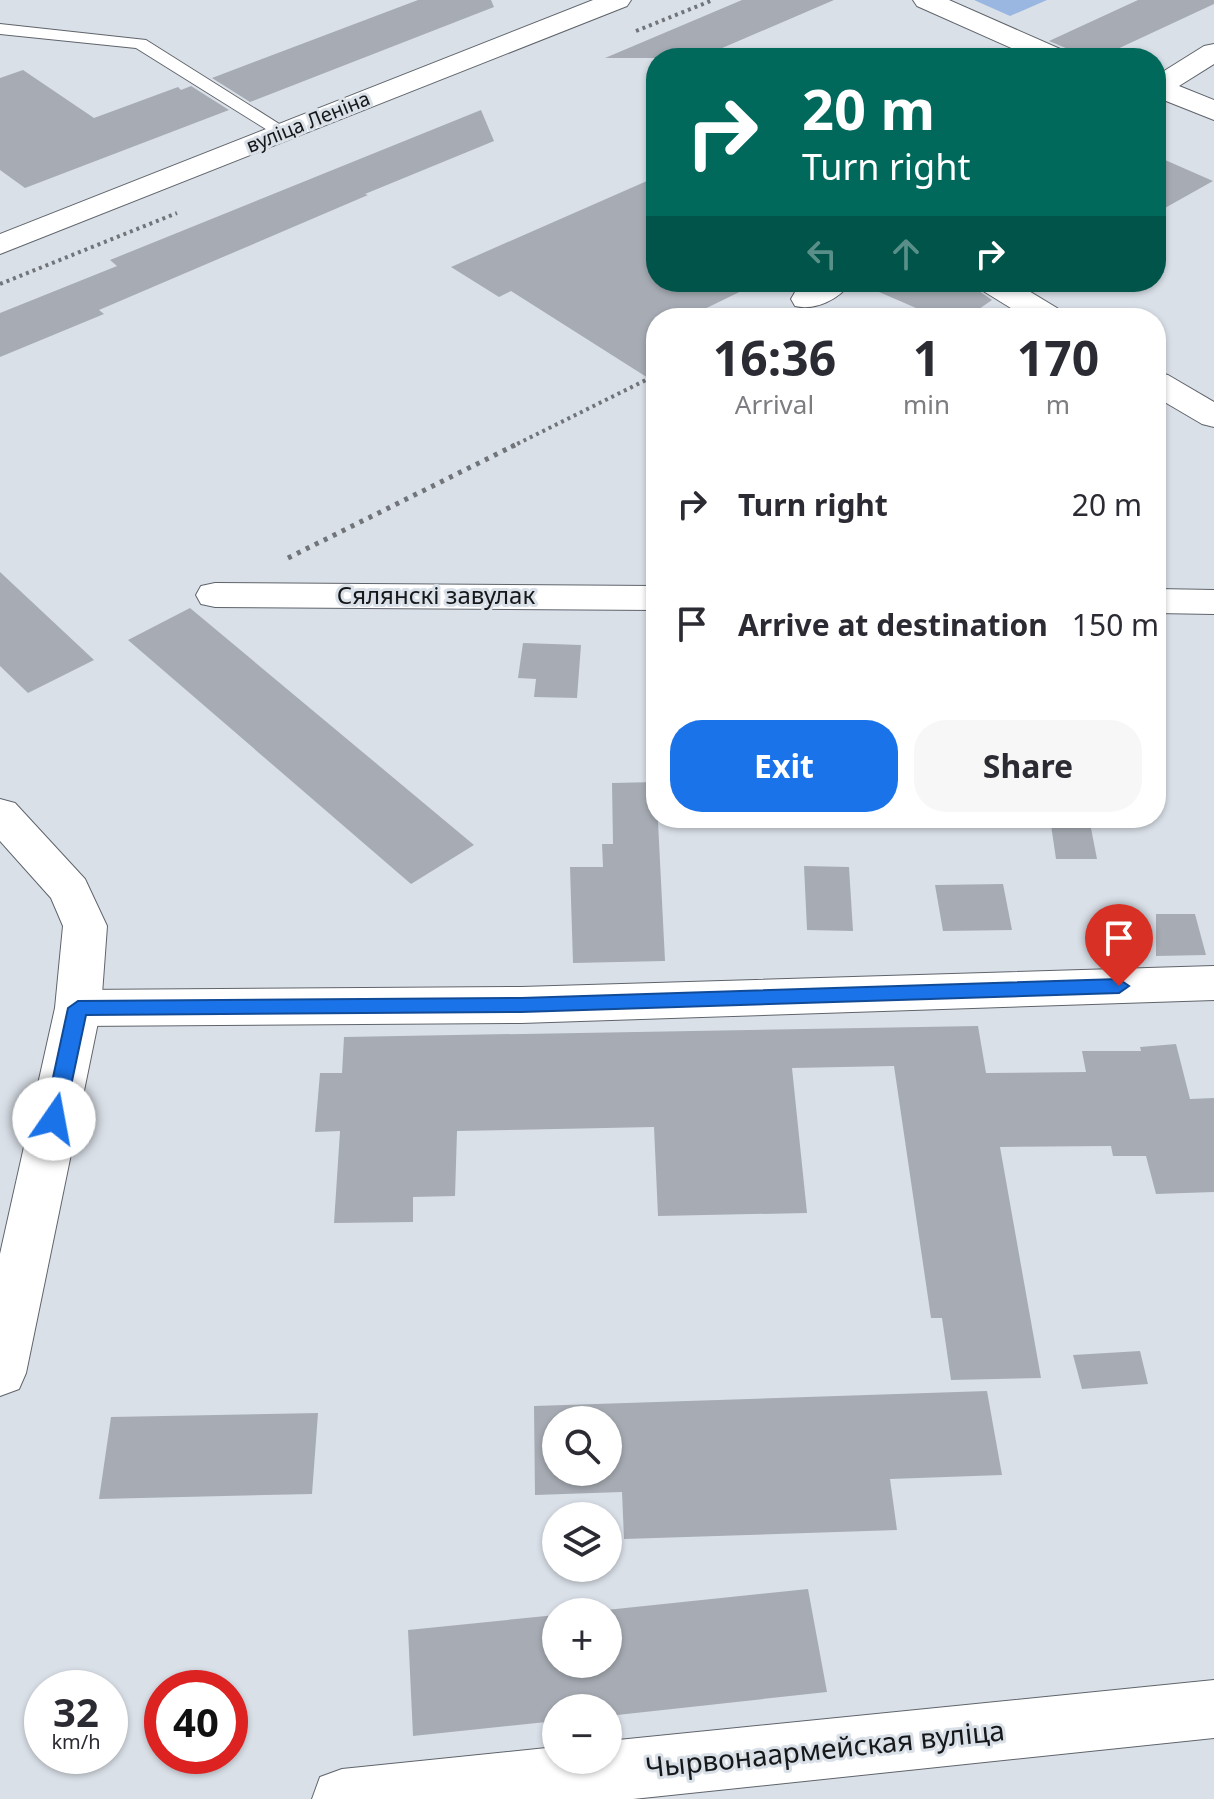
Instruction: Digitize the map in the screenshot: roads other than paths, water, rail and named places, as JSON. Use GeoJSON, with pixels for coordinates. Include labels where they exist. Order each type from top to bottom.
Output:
{"type":"FeatureCollection","features":[{"type":"Feature","properties":{"kind":"street","name":"вуліца Леніна"},"geometry":{"type":"LineString","coordinates":[[0,245],[617,0]]}},
{"type":"Feature","properties":{"kind":"street"},"geometry":{"type":"LineString","coordinates":[[927,0],[1035,48]]}},
{"type":"Feature","properties":{"kind":"street"},"geometry":{"type":"LineString","coordinates":[[1166,82],[1214,52]]}},
{"type":"Feature","properties":{"kind":"street"},"geometry":{"type":"LineString","coordinates":[[1166,92],[1214,111]]}},
{"type":"Feature","properties":{"kind":"street"},"geometry":{"type":"LineString","coordinates":[[807,299],[819,292]]}},
{"type":"Feature","properties":{"kind":"street"},"geometry":{"type":"LineString","coordinates":[[1007,292],[1034,308]]}},
{"type":"Feature","properties":{"kind":"street"},"geometry":{"type":"LineString","coordinates":[[1166,388],[1214,417]]}},
{"type":"Feature","properties":{"kind":"street","name":"Сялянскі завулак"},"geometry":{"type":"LineString","coordinates":[[215,595],[646,598]]}},
{"type":"Feature","properties":{"kind":"street"},"geometry":{"type":"LineString","coordinates":[[1166,601],[1214,602]]}},
{"type":"Feature","properties":{"kind":"street"},"geometry":{"type":"LineString","coordinates":[[0,814],[70,890],[85,926],[78,1008],[0,1373]]}},
{"type":"Feature","properties":{"kind":"street"},"geometry":{"type":"LineString","coordinates":[[78,1008],[521,1005],[1214,983]]}},
{"type":"Feature","properties":{"kind":"street","name":"Чырвонаармейская вуліца"},"geometry":{"type":"LineString","coordinates":[[342,1799],[1214,1709]]}},
{"type":"Feature","properties":{"kind":"lane"},"geometry":{"type":"LineString","coordinates":[[0,29],[140,43],[283,132]]}}]}
